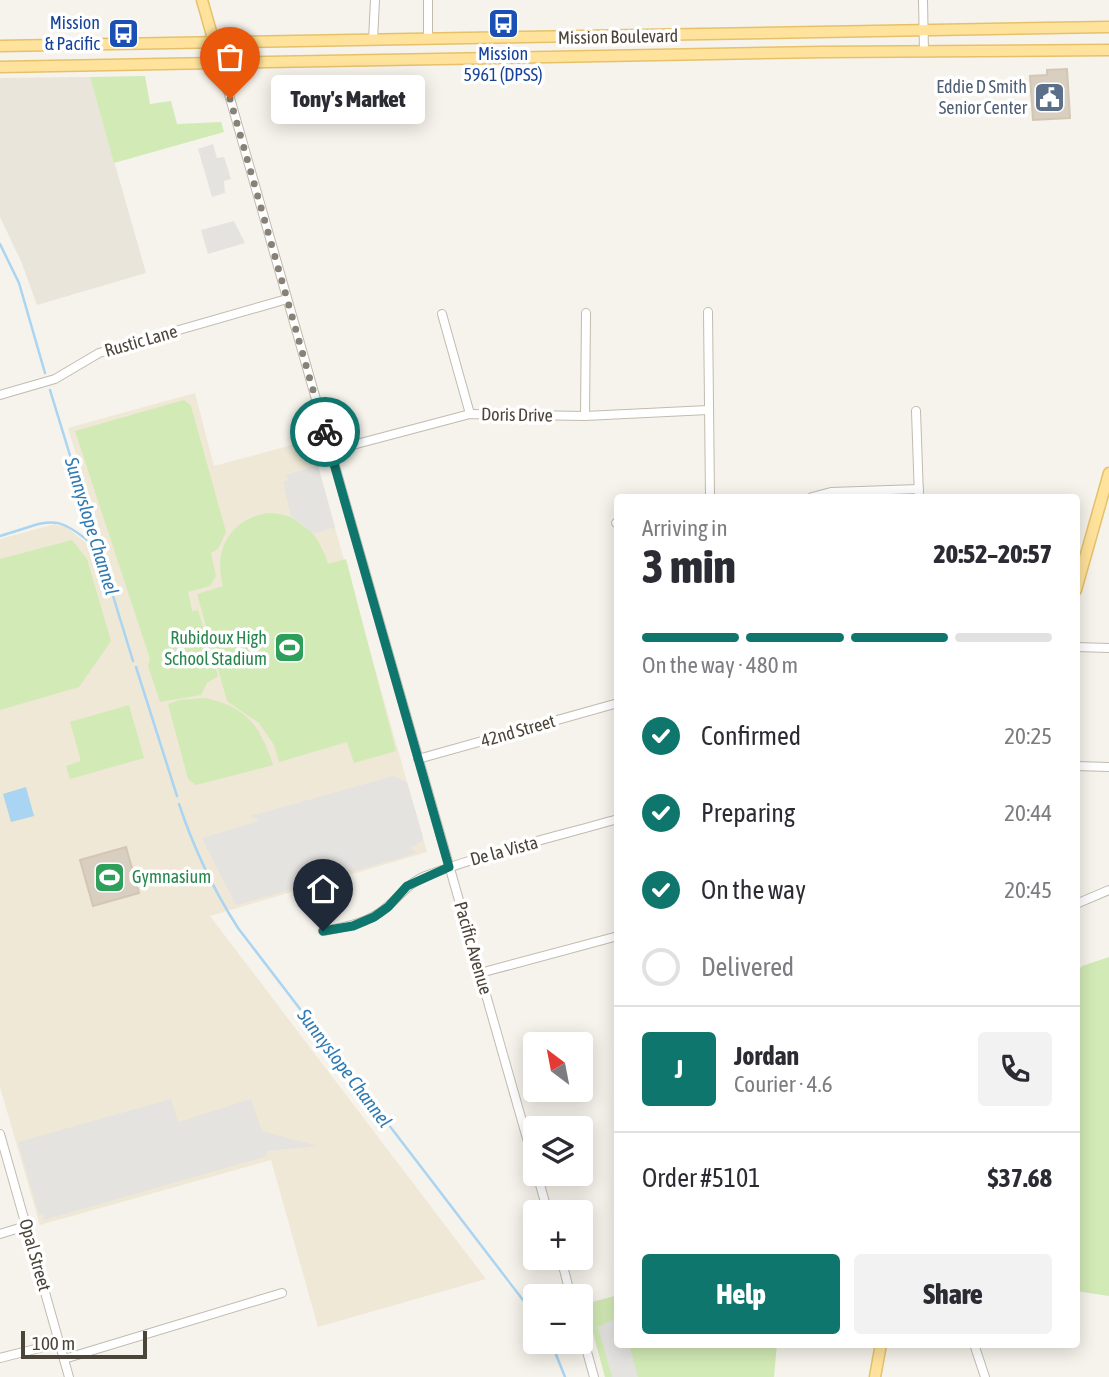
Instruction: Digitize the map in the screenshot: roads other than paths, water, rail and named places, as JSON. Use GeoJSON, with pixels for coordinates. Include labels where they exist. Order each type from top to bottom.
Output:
{"type":"FeatureCollection","features":[{"type":"Feature","properties":{"kind":"main road","name":"Pacific Avenue"},"geometry":{"type":"LineString","coordinates":[[202,0],[220,64]]}},
{"type":"Feature","properties":{"kind":"main road","name":"Mission Boulevard"},"geometry":{"type":"LineString","coordinates":[[0,46],[1109,27]]}},
{"type":"Feature","properties":{"kind":"main road","name":"Mission Boulevard"},"geometry":{"type":"LineString","coordinates":[[0,67],[1109,50]]}},
{"type":"Feature","properties":{"kind":"main road"},"geometry":{"type":"LineString","coordinates":[[1080,576],[1109,473]]}},
{"type":"Feature","properties":{"kind":"main road"},"geometry":{"type":"LineString","coordinates":[[875,1377],[880,1348]]}},
{"type":"Feature","properties":{"kind":"street"},"geometry":{"type":"LineString","coordinates":[[373,40],[375,0]]}},
{"type":"Feature","properties":{"kind":"street"},"geometry":{"type":"LineString","coordinates":[[428,0],[428,39]]}},
{"type":"Feature","properties":{"kind":"street"},"geometry":{"type":"LineString","coordinates":[[923,0],[924,52]]}},
{"type":"Feature","properties":{"kind":"street","name":"Pacific Avenue"},"geometry":{"type":"LineString","coordinates":[[220,64],[523,1126]]}},
{"type":"Feature","properties":{"kind":"street","name":"Rustic Lane"},"geometry":{"type":"LineString","coordinates":[[0,395],[55,379],[99,353],[287,299]]}},
{"type":"Feature","properties":{"kind":"street"},"geometry":{"type":"LineString","coordinates":[[708,312],[710,494]]}},
{"type":"Feature","properties":{"kind":"street"},"geometry":{"type":"LineString","coordinates":[[585,416],[586,313]]}},
{"type":"Feature","properties":{"kind":"street"},"geometry":{"type":"LineString","coordinates":[[442,314],[470,414]]}},
{"type":"Feature","properties":{"kind":"street","name":"Doris Drive"},"geometry":{"type":"LineString","coordinates":[[330,451],[470,414],[585,416],[708,411]]}},
{"type":"Feature","properties":{"kind":"street"},"geometry":{"type":"LineString","coordinates":[[823,494],[919,493],[916,411]]}},
{"type":"Feature","properties":{"kind":"street"},"geometry":{"type":"LineString","coordinates":[[1080,647],[1109,648]]}},
{"type":"Feature","properties":{"kind":"street","name":"42nd Street"},"geometry":{"type":"LineString","coordinates":[[418,759],[614,705]]}},
{"type":"Feature","properties":{"kind":"street"},"geometry":{"type":"LineString","coordinates":[[1080,766],[1109,767]]}},
{"type":"Feature","properties":{"kind":"street","name":"De la Vista"},"geometry":{"type":"LineString","coordinates":[[323,931],[353,926],[374,917],[388,907],[407,886],[449,867],[614,820]]}},
{"type":"Feature","properties":{"kind":"street"},"geometry":{"type":"LineString","coordinates":[[1080,902],[1109,890]]}},
{"type":"Feature","properties":{"kind":"street"},"geometry":{"type":"LineString","coordinates":[[480,973],[614,937]]}},
{"type":"Feature","properties":{"kind":"street","name":"Opal Street"},"geometry":{"type":"LineString","coordinates":[[0,1134],[69,1377]]}},
{"type":"Feature","properties":{"kind":"street"},"geometry":{"type":"LineString","coordinates":[[0,1234],[26,1226]]}},
{"type":"Feature","properties":{"kind":"street"},"geometry":{"type":"LineString","coordinates":[[64,1359],[282,1293]]}},
{"type":"Feature","properties":{"kind":"street"},"geometry":{"type":"LineString","coordinates":[[0,1359],[59,1343]]}},
{"type":"Feature","properties":{"kind":"street"},"geometry":{"type":"LineString","coordinates":[[975,1348],[985,1377]]}},
{"type":"Feature","properties":{"kind":"street"},"geometry":{"type":"LineString","coordinates":[[588,1354],[594,1377]]}},
{"type":"Feature","properties":{"kind":"water"},"geometry":{"type":"Polygon","coordinates":[[[26,787],[34,816],[11,822],[3,794],[26,787]]]}},
{"type":"Feature","properties":{"kind":"waterway","name":"Sunnyslope Channel"},"geometry":{"type":"LineString","coordinates":[[0,244],[19,283],[45,373]]}},
{"type":"Feature","properties":{"kind":"waterway","name":"Sunnyslope Channel"},"geometry":{"type":"LineString","coordinates":[[50,390],[133,661]]}},
{"type":"Feature","properties":{"kind":"waterway"},"geometry":{"type":"LineString","coordinates":[[0,536],[50,522],[70,528],[95,547]]}},
{"type":"Feature","properties":{"kind":"waterway","name":"Sunnyslope Channel"},"geometry":{"type":"LineString","coordinates":[[136,667],[177,796]]}},
{"type":"Feature","properties":{"kind":"waterway","name":"Sunnyslope Channel"},"geometry":{"type":"LineString","coordinates":[[179,804],[205,868],[238,928],[523,1300]]}},
{"type":"Feature","properties":{"kind":"waterway","name":"Sunnyslope Channel"},"geometry":{"type":"LineString","coordinates":[[556,1354],[565,1377]]}},
{"type":"Feature","properties":{"kind":"place","name":"Mission 5961 (DPSS)"},"geometry":{"type":"Point","coordinates":[503,23]}},
{"type":"Feature","properties":{"kind":"place","name":"Mission & Pacific"},"geometry":{"type":"Point","coordinates":[123,33]}},
{"type":"Feature","properties":{"kind":"place","name":"Eddie D Smith Senior Center"},"geometry":{"type":"Point","coordinates":[1050,97]}},
{"type":"Feature","properties":{"kind":"place","name":"Tony's Market"},"geometry":{"type":"Point","coordinates":[230,99]}},
{"type":"Feature","properties":{"kind":"place","name":"Rubidoux High School Stadium"},"geometry":{"type":"Point","coordinates":[290,648]}},
{"type":"Feature","properties":{"kind":"place","name":"Gymnasium"},"geometry":{"type":"Point","coordinates":[109,877]}}]}
